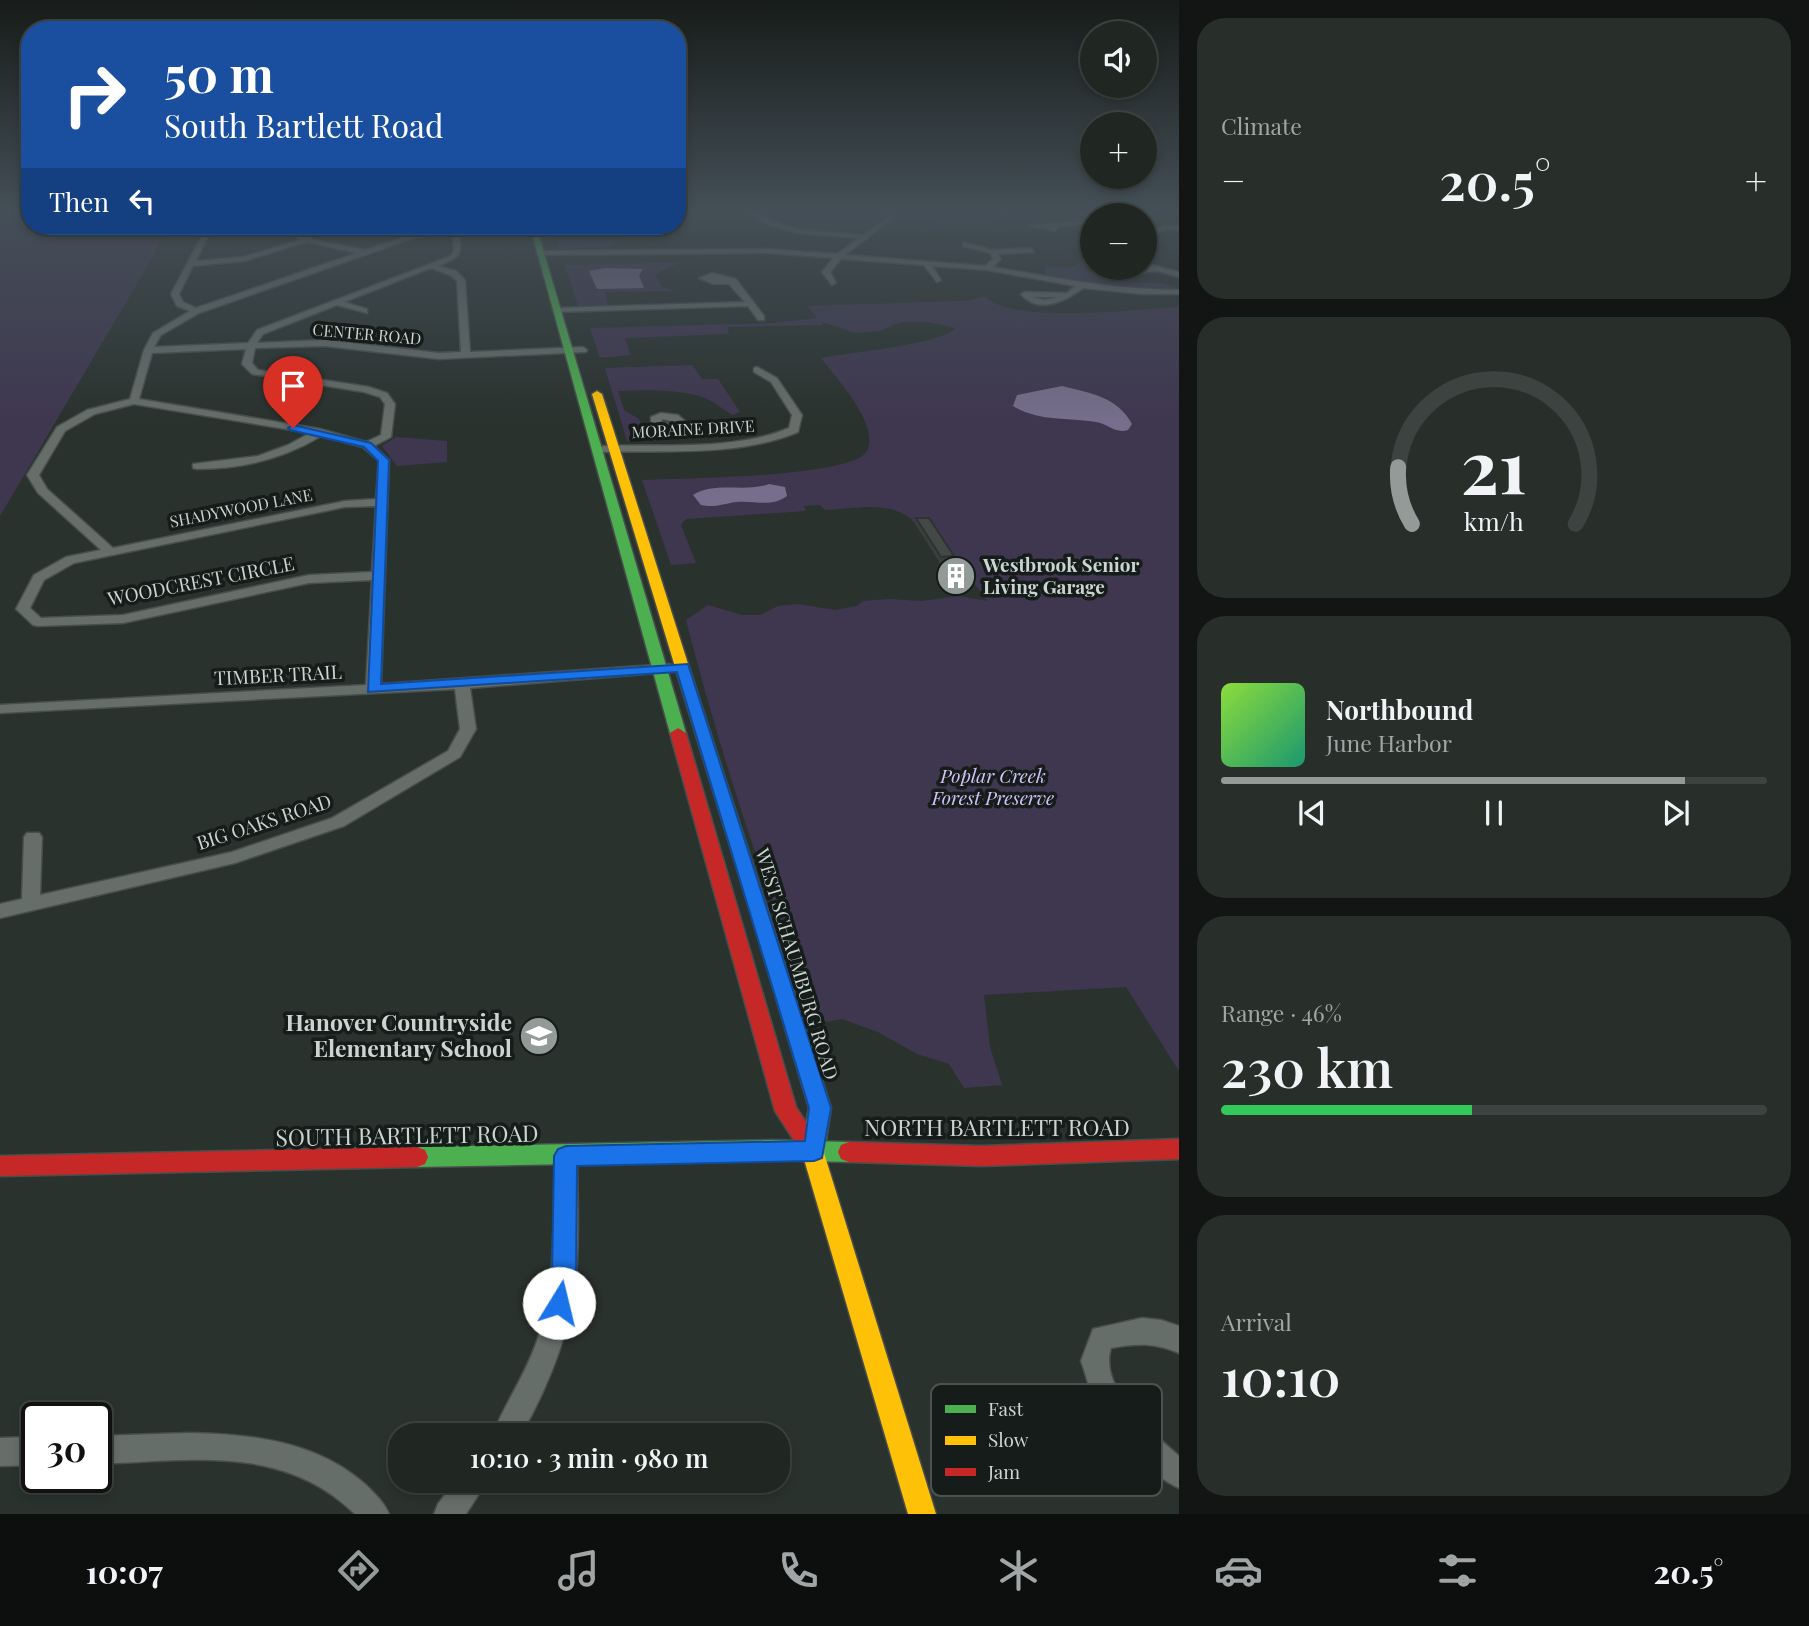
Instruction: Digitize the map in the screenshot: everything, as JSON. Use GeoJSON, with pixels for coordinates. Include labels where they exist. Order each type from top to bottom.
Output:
{"type":"FeatureCollection","features":[{"type":"Feature","properties":{"kind":"main road","name":"WEST SCHAUMBURG ROAD"},"geometry":{"type":"LineString","coordinates":[[555,280],[576,350],[614,449],[820,1108],[814,1151]]}},
{"type":"Feature","properties":{"kind":"main road","name":"WEST SCHAUMBURG ROAD"},"geometry":{"type":"LineString","coordinates":[[576,350],[597,450],[786,1111],[814,1151]]}},
{"type":"Feature","properties":{"kind":"main road","name":"NORTH BARTLETT ROAD"},"geometry":{"type":"LineString","coordinates":[[814,1151],[982,1156],[1179,1149]]}},
{"type":"Feature","properties":{"kind":"main road","name":"SOUTH BARTLETT ROAD"},"geometry":{"type":"LineString","coordinates":[[0,1166],[814,1151]]}},
{"type":"Feature","properties":{"kind":"main road"},"geometry":{"type":"LineString","coordinates":[[814,1151],[922,1514]]}},
{"type":"Feature","properties":{"kind":"street"},"geometry":{"type":"LineString","coordinates":[[183,280],[175,294],[180,304],[196,311]]}},
{"type":"Feature","properties":{"kind":"street"},"geometry":{"type":"LineString","coordinates":[[134,401],[148,351],[157,333],[196,311],[288,280]]}},
{"type":"Feature","properties":{"kind":"street"},"geometry":{"type":"LineString","coordinates":[[368,445],[386,438],[390,404],[384,395],[366,389],[255,372],[247,364],[251,346],[260,332],[395,280]]}},
{"type":"Feature","properties":{"kind":"street"},"geometry":{"type":"LineString","coordinates":[[461,280],[466,355]]}},
{"type":"Feature","properties":{"kind":"street"},"geometry":{"type":"LineString","coordinates":[[1052,280],[1142,292],[1179,292]]}},
{"type":"Feature","properties":{"kind":"street"},"geometry":{"type":"LineString","coordinates":[[733,281],[761,318]]}},
{"type":"Feature","properties":{"kind":"street"},"geometry":{"type":"LineString","coordinates":[[1069,295],[1081,285]]}},
{"type":"Feature","properties":{"kind":"street"},"geometry":{"type":"LineString","coordinates":[[335,302],[364,311]]}},
{"type":"Feature","properties":{"kind":"street"},"geometry":{"type":"LineString","coordinates":[[564,310],[749,304]]}},
{"type":"Feature","properties":{"kind":"street","name":"CENTER ROAD"},"geometry":{"type":"LineString","coordinates":[[148,351],[326,343],[439,356],[576,350]]}},
{"type":"Feature","properties":{"kind":"street"},"geometry":{"type":"LineString","coordinates":[[757,370],[774,380],[797,415],[797,422],[790,433]]}},
{"type":"Feature","properties":{"kind":"street"},"geometry":{"type":"LineString","coordinates":[[108,550],[42,491],[33,475],[61,429],[91,412],[134,401],[320,432],[368,445],[384,460],[373,689]]}},
{"type":"Feature","properties":{"kind":"street"},"geometry":{"type":"LineString","coordinates":[[670,427],[676,446]]}},
{"type":"Feature","properties":{"kind":"street"},"geometry":{"type":"LineString","coordinates":[[197,466],[215,467],[272,456],[297,448],[320,432]]}},
{"type":"Feature","properties":{"kind":"street","name":"MORAINE DRIVE"},"geometry":{"type":"LineString","coordinates":[[597,450],[765,441],[790,433],[803,436]]}},
{"type":"Feature","properties":{"kind":"street","name":"SHADYWOOD LANE"},"geometry":{"type":"LineString","coordinates":[[108,550],[345,504],[381,502]]}},
{"type":"Feature","properties":{"kind":"street","name":"WOODCREST CIRCLE"},"geometry":{"type":"LineString","coordinates":[[108,550],[70,560],[39,578],[23,609],[38,622],[123,619],[309,579],[377,576]]}},
{"type":"Feature","properties":{"kind":"street","name":"TIMBER TRAIL"},"geometry":{"type":"LineString","coordinates":[[0,709],[462,684],[682,667]]}},
{"type":"Feature","properties":{"kind":"street","name":"BIG OAKS ROAD"},"geometry":{"type":"LineString","coordinates":[[0,911],[235,857],[338,822],[453,754],[468,729],[462,684]]}},
{"type":"Feature","properties":{"kind":"street"},"geometry":{"type":"LineString","coordinates":[[31,902],[33,837]]}},
{"type":"Feature","properties":{"kind":"street"},"geometry":{"type":"LineString","coordinates":[[512,1423],[539,1373],[554,1330],[564,1275],[566,1156]]}},
{"type":"Feature","properties":{"kind":"street"},"geometry":{"type":"LineString","coordinates":[[1102,1384],[1094,1361],[1102,1338],[1128,1332],[1168,1332],[1179,1340]]}},
{"type":"Feature","properties":{"kind":"street"},"geometry":{"type":"LineString","coordinates":[[112,1450],[223,1448],[281,1457],[337,1479],[375,1514]]}},
{"type":"Feature","properties":{"kind":"street"},"geometry":{"type":"LineString","coordinates":[[0,1452],[21,1451]]}},
{"type":"Feature","properties":{"kind":"street"},"geometry":{"type":"LineString","coordinates":[[448,1514],[464,1493]]}},
{"type":"Feature","properties":{"kind":"green space"},"geometry":{"type":"Polygon","coordinates":[[[0,280],[139,280],[0,516],[0,280]]]}},
{"type":"Feature","properties":{"kind":"green space"},"geometry":{"type":"Polygon","coordinates":[[[570,280],[658,280],[662,287],[677,291],[605,292],[608,305],[578,306],[570,280]]]}},
{"type":"Feature","properties":{"kind":"green space"},"geometry":{"type":"Polygon","coordinates":[[[1075,280],[1124,280],[1178,288],[1120,287],[1075,280]]]}},
{"type":"Feature","properties":{"kind":"green space","name":"Poplar Creek Forest Preserve"},"geometry":{"type":"Polygon","coordinates":[[[985,297],[1001,306],[1049,313],[1179,307],[1179,1071],[1126,987],[984,995],[990,1047],[1002,1085],[964,1088],[949,1064],[917,1054],[878,1032],[842,1019],[820,1023],[763,875],[714,723],[686,620],[708,605],[742,615],[760,615],[778,606],[798,604],[835,610],[857,606],[863,601],[889,599],[921,601],[959,596],[987,601],[930,521],[914,522],[895,510],[884,508],[825,510],[820,505],[804,506],[806,511],[686,519],[681,525],[696,563],[671,565],[642,480],[799,472],[855,460],[867,451],[867,428],[846,389],[821,358],[933,339],[955,328],[927,322],[900,322],[881,331],[856,333],[822,322],[823,325],[727,327],[729,334],[625,338],[631,355],[600,358],[590,328],[773,323],[817,318],[807,306],[964,301],[985,297]]]}},
{"type":"Feature","properties":{"kind":"green space"},"geometry":{"type":"Polygon","coordinates":[[[692,365],[702,379],[718,379],[740,412],[733,415],[705,398],[684,393],[618,391],[624,410],[639,419],[642,426],[655,431],[658,440],[627,441],[605,368],[692,365]]]}},
{"type":"Feature","properties":{"kind":"green space"},"geometry":{"type":"Polygon","coordinates":[[[396,437],[447,441],[447,462],[397,466],[382,446],[396,437]]]}},
{"type":"Feature","properties":{"kind":"shaded area"},"geometry":{"type":"Polygon","coordinates":[[[593,280],[641,280],[644,288],[597,289],[593,280]]]}},
{"type":"Feature","properties":{"kind":"shaded area"},"geometry":{"type":"Polygon","coordinates":[[[1062,386],[1102,397],[1119,407],[1132,424],[1128,430],[1119,431],[1096,422],[1033,415],[1013,406],[1017,395],[1062,386]]]}},
{"type":"Feature","properties":{"kind":"shaded area"},"geometry":{"type":"Polygon","coordinates":[[[769,484],[785,487],[787,496],[769,503],[736,502],[710,506],[701,505],[693,495],[711,489],[750,488],[769,484]]]}},
{"type":"Feature","properties":{"kind":"building"},"geometry":{"type":"Polygon","coordinates":[[[916,518],[929,518],[954,556],[941,557],[916,518]]]}},
{"type":"Feature","properties":{"kind":"building"},"geometry":{"type":"Polygon","coordinates":[[[957,560],[970,579],[958,580],[945,561],[957,560]]]}},
{"type":"Feature","properties":{"kind":"traffic: fast"},"geometry":{"type":"LineString","coordinates":[[548,280],[678,733]]}},
{"type":"Feature","properties":{"kind":"traffic: fast"},"geometry":{"type":"LineString","coordinates":[[417,1157],[771,1150],[849,1152]]}},
{"type":"Feature","properties":{"kind":"traffic: slow"},"geometry":{"type":"LineString","coordinates":[[597,394],[683,670]]}},
{"type":"Feature","properties":{"kind":"traffic: slow"},"geometry":{"type":"LineString","coordinates":[[763,924],[820,1108],[814,1151]]}},
{"type":"Feature","properties":{"kind":"traffic: slow"},"geometry":{"type":"LineString","coordinates":[[812,1149],[922,1514]]}},
{"type":"Feature","properties":{"kind":"traffic: jam"},"geometry":{"type":"LineString","coordinates":[[683,670],[763,924]]}},
{"type":"Feature","properties":{"kind":"traffic: jam"},"geometry":{"type":"LineString","coordinates":[[678,733],[786,1111],[812,1149]]}},
{"type":"Feature","properties":{"kind":"traffic: jam"},"geometry":{"type":"LineString","coordinates":[[849,1152],[982,1156],[1179,1149]]}},
{"type":"Feature","properties":{"kind":"traffic: jam"},"geometry":{"type":"LineString","coordinates":[[0,1166],[417,1157]]}},
{"type":"Feature","properties":{"kind":"place","name":"Westbrook Senior Living Garage"},"geometry":{"type":"Point","coordinates":[956,576]}},
{"type":"Feature","properties":{"kind":"place","name":"Hanover Countryside Elementary School"},"geometry":{"type":"Point","coordinates":[539,1036]}},
{"type":"Feature","properties":{"kind":"route"},"geometry":{"type":"LineString","coordinates":[[293,428],[368,445],[384,460],[373,689],[682,667],[820,1108],[814,1151],[566,1156],[564,1275],[559,1303]]}}]}
